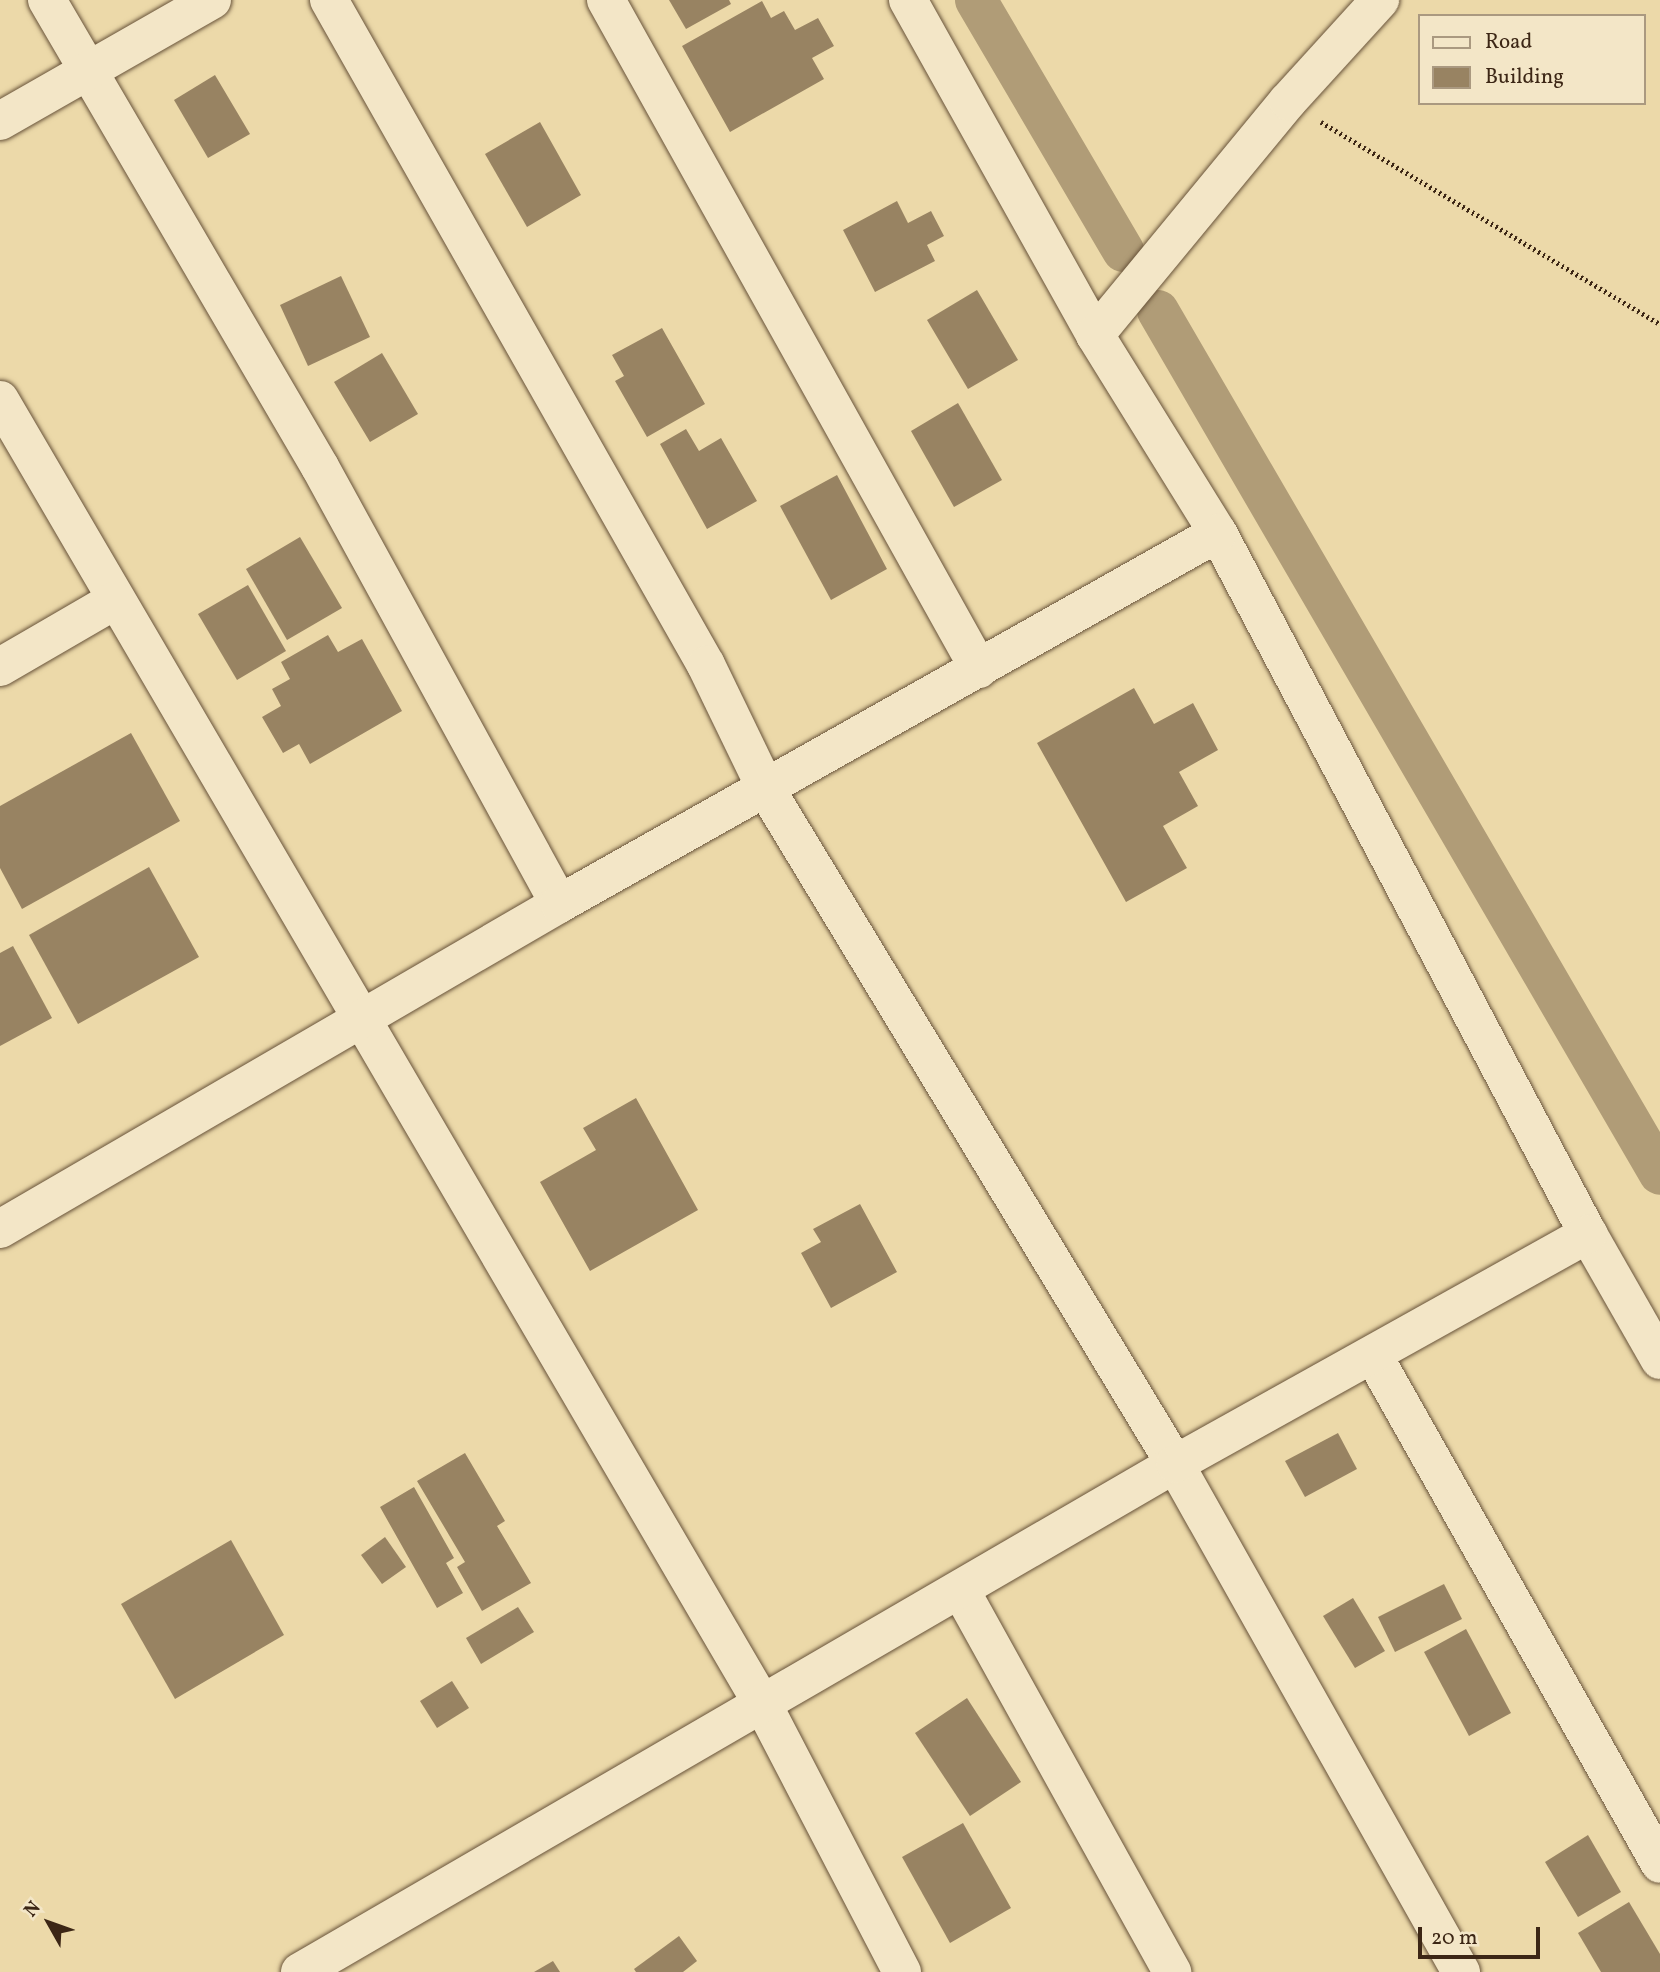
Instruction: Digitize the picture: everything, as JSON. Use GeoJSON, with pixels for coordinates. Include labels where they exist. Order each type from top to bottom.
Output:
{"type":"FeatureCollection","features":[{"type":"Feature","properties":{"kind":"street"},"geometry":{"type":"LineString","coordinates":[[47,0],[320,467],[559,904]]}},
{"type":"Feature","properties":{"kind":"street"},"geometry":{"type":"LineString","coordinates":[[0,121],[212,0]]}},
{"type":"Feature","properties":{"kind":"street"},"geometry":{"type":"LineString","coordinates":[[329,0],[706,665],[766,789],[1175,1464],[1461,1972]]}},
{"type":"Feature","properties":{"kind":"street"},"geometry":{"type":"LineString","coordinates":[[606,0],[979,668]]}},
{"type":"Feature","properties":{"kind":"street"},"geometry":{"type":"LineString","coordinates":[[908,0],[1095,335],[1218,533],[1588,1234],[1660,1360]]}},
{"type":"Feature","properties":{"kind":"street"},"geometry":{"type":"LineString","coordinates":[[1095,335],[1287,101],[1380,0]]}},
{"type":"Feature","properties":{"kind":"street"},"geometry":{"type":"LineString","coordinates":[[0,400],[114,601],[366,1021],[762,1705],[902,1972]]}},
{"type":"Feature","properties":{"kind":"street"},"geometry":{"type":"LineString","coordinates":[[0,1229],[366,1021],[559,904],[1218,533]]}},
{"type":"Feature","properties":{"kind":"street"},"geometry":{"type":"LineString","coordinates":[[0,667],[114,601]]}},
{"type":"Feature","properties":{"kind":"street"},"geometry":{"type":"LineString","coordinates":[[318,1967],[1175,1464],[1588,1234]]}},
{"type":"Feature","properties":{"kind":"street"},"geometry":{"type":"LineString","coordinates":[[1373,1354],[1660,1864]]}},
{"type":"Feature","properties":{"kind":"street"},"geometry":{"type":"LineString","coordinates":[[961,1591],[1172,1972]]}},
{"type":"Feature","properties":{"kind":"path"},"geometry":{"type":"LineString","coordinates":[[1287,101],[1660,324]]}},
{"type":"Feature","properties":{"kind":"building"},"geometry":{"type":"Polygon","coordinates":[[[669,0],[729,0],[731,4],[686,29],[669,0]]]}},
{"type":"Feature","properties":{"kind":"building"},"geometry":{"type":"Polygon","coordinates":[[[762,1],[771,18],[784,11],[795,30],[818,18],[834,46],[812,58],[824,79],[730,132],[682,46],[762,1]]]}},
{"type":"Feature","properties":{"kind":"building"},"geometry":{"type":"Polygon","coordinates":[[[215,75],[250,134],[208,158],[174,100],[215,75]]]}},
{"type":"Feature","properties":{"kind":"building"},"geometry":{"type":"Polygon","coordinates":[[[540,122],[581,195],[527,227],[485,154],[540,122]]]}},
{"type":"Feature","properties":{"kind":"building"},"geometry":{"type":"Polygon","coordinates":[[[897,201],[908,223],[931,211],[944,236],[927,245],[935,261],[875,292],[843,230],[897,201]]]}},
{"type":"Feature","properties":{"kind":"building"},"geometry":{"type":"Polygon","coordinates":[[[341,276],[370,337],[308,366],[280,305],[341,276]]]}},
{"type":"Feature","properties":{"kind":"building"},"geometry":{"type":"Polygon","coordinates":[[[977,290],[1018,360],[968,389],[927,320],[977,290]]]}},
{"type":"Feature","properties":{"kind":"building"},"geometry":{"type":"Polygon","coordinates":[[[662,328],[705,404],[647,437],[615,381],[624,376],[612,355],[662,328]]]}},
{"type":"Feature","properties":{"kind":"building"},"geometry":{"type":"Polygon","coordinates":[[[382,353],[418,414],[370,442],[334,382],[382,353]]]}},
{"type":"Feature","properties":{"kind":"building"},"geometry":{"type":"Polygon","coordinates":[[[958,403],[1002,480],[954,507],[911,431],[958,403]]]}},
{"type":"Feature","properties":{"kind":"building"},"geometry":{"type":"Polygon","coordinates":[[[686,429],[699,451],[721,438],[757,501],[707,529],[660,444],[686,429]]]}},
{"type":"Feature","properties":{"kind":"building"},"geometry":{"type":"Polygon","coordinates":[[[837,475],[887,569],[831,600],[780,506],[837,475]]]}},
{"type":"Feature","properties":{"kind":"building"},"geometry":{"type":"Polygon","coordinates":[[[300,537],[342,608],[287,640],[246,569],[300,537]]]}},
{"type":"Feature","properties":{"kind":"building"},"geometry":{"type":"Polygon","coordinates":[[[248,585],[286,651],[237,680],[198,614],[248,585]]]}},
{"type":"Feature","properties":{"kind":"building"},"geometry":{"type":"Polygon","coordinates":[[[328,635],[338,652],[362,639],[402,711],[310,764],[299,744],[283,753],[262,717],[281,706],[272,689],[290,679],[281,662],[328,635]]]}},
{"type":"Feature","properties":{"kind":"building"},"geometry":{"type":"Polygon","coordinates":[[[1134,688],[1154,724],[1193,703],[1218,750],[1179,772],[1198,806],[1163,826],[1187,868],[1126,902],[1037,743],[1134,688]]]}},
{"type":"Feature","properties":{"kind":"building"},"geometry":{"type":"Polygon","coordinates":[[[131,733],[180,821],[22,909],[0,868],[0,806],[131,733]]]}},
{"type":"Feature","properties":{"kind":"building"},"geometry":{"type":"Polygon","coordinates":[[[149,867],[199,957],[78,1024],[29,935],[149,867]]]}},
{"type":"Feature","properties":{"kind":"building"},"geometry":{"type":"Polygon","coordinates":[[[13,946],[52,1018],[0,1046],[0,953],[13,946]]]}},
{"type":"Feature","properties":{"kind":"building"},"geometry":{"type":"Polygon","coordinates":[[[636,1098],[698,1210],[590,1271],[540,1182],[596,1150],[583,1128],[636,1098]]]}},
{"type":"Feature","properties":{"kind":"building"},"geometry":{"type":"Polygon","coordinates":[[[860,1204],[897,1272],[831,1308],[801,1253],[821,1242],[813,1229],[860,1204]]]}},
{"type":"Feature","properties":{"kind":"building"},"geometry":{"type":"Polygon","coordinates":[[[1338,1433],[1357,1469],[1305,1497],[1285,1461],[1338,1433]]]}},
{"type":"Feature","properties":{"kind":"building"},"geometry":{"type":"Polygon","coordinates":[[[465,1453],[505,1521],[497,1526],[531,1583],[482,1611],[457,1567],[465,1562],[417,1481],[465,1453]]]}},
{"type":"Feature","properties":{"kind":"building"},"geometry":{"type":"Polygon","coordinates":[[[414,1487],[454,1558],[446,1563],[463,1593],[437,1608],[380,1507],[414,1487]]]}},
{"type":"Feature","properties":{"kind":"building"},"geometry":{"type":"Polygon","coordinates":[[[385,1537],[406,1567],[382,1584],[361,1555],[385,1537]]]}},
{"type":"Feature","properties":{"kind":"building"},"geometry":{"type":"Polygon","coordinates":[[[231,1540],[284,1635],[175,1699],[121,1604],[231,1540]]]}},
{"type":"Feature","properties":{"kind":"building"},"geometry":{"type":"Polygon","coordinates":[[[1444,1584],[1462,1619],[1395,1652],[1378,1617],[1444,1584]]]}},
{"type":"Feature","properties":{"kind":"building"},"geometry":{"type":"Polygon","coordinates":[[[1353,1598],[1385,1651],[1355,1668],[1323,1616],[1353,1598]]]}},
{"type":"Feature","properties":{"kind":"building"},"geometry":{"type":"Polygon","coordinates":[[[518,1607],[534,1632],[481,1664],[466,1638],[518,1607]]]}},
{"type":"Feature","properties":{"kind":"building"},"geometry":{"type":"Polygon","coordinates":[[[1466,1629],[1511,1713],[1469,1736],[1424,1652],[1466,1629]]]}},
{"type":"Feature","properties":{"kind":"building"},"geometry":{"type":"Polygon","coordinates":[[[452,1681],[469,1708],[437,1728],[420,1701],[452,1681]]]}},
{"type":"Feature","properties":{"kind":"building"},"geometry":{"type":"Polygon","coordinates":[[[967,1698],[1021,1782],[970,1816],[915,1733],[967,1698]]]}},
{"type":"Feature","properties":{"kind":"building"},"geometry":{"type":"Polygon","coordinates":[[[963,1823],[1011,1908],[950,1943],[902,1857],[963,1823]]]}},
{"type":"Feature","properties":{"kind":"building"},"geometry":{"type":"Polygon","coordinates":[[[1588,1835],[1621,1892],[1578,1917],[1545,1862],[1588,1835]]]}},
{"type":"Feature","properties":{"kind":"building"},"geometry":{"type":"Polygon","coordinates":[[[1629,1902],[1660,1954],[1660,1972],[1601,1972],[1578,1933],[1629,1902]]]}},
{"type":"Feature","properties":{"kind":"building"},"geometry":{"type":"Polygon","coordinates":[[[679,1936],[697,1961],[683,1972],[636,1972],[634,1969],[679,1936]]]}},
{"type":"Feature","properties":{"kind":"building"},"geometry":{"type":"Polygon","coordinates":[[[553,1961],[560,1972],[534,1972],[553,1961]]]}},
{"type":"Feature","properties":{"kind":"waterway"},"geometry":{"type":"LineString","coordinates":[[976,0],[1123,251]]}},
{"type":"Feature","properties":{"kind":"waterway"},"geometry":{"type":"LineString","coordinates":[[1158,311],[1660,1174]]}}]}
